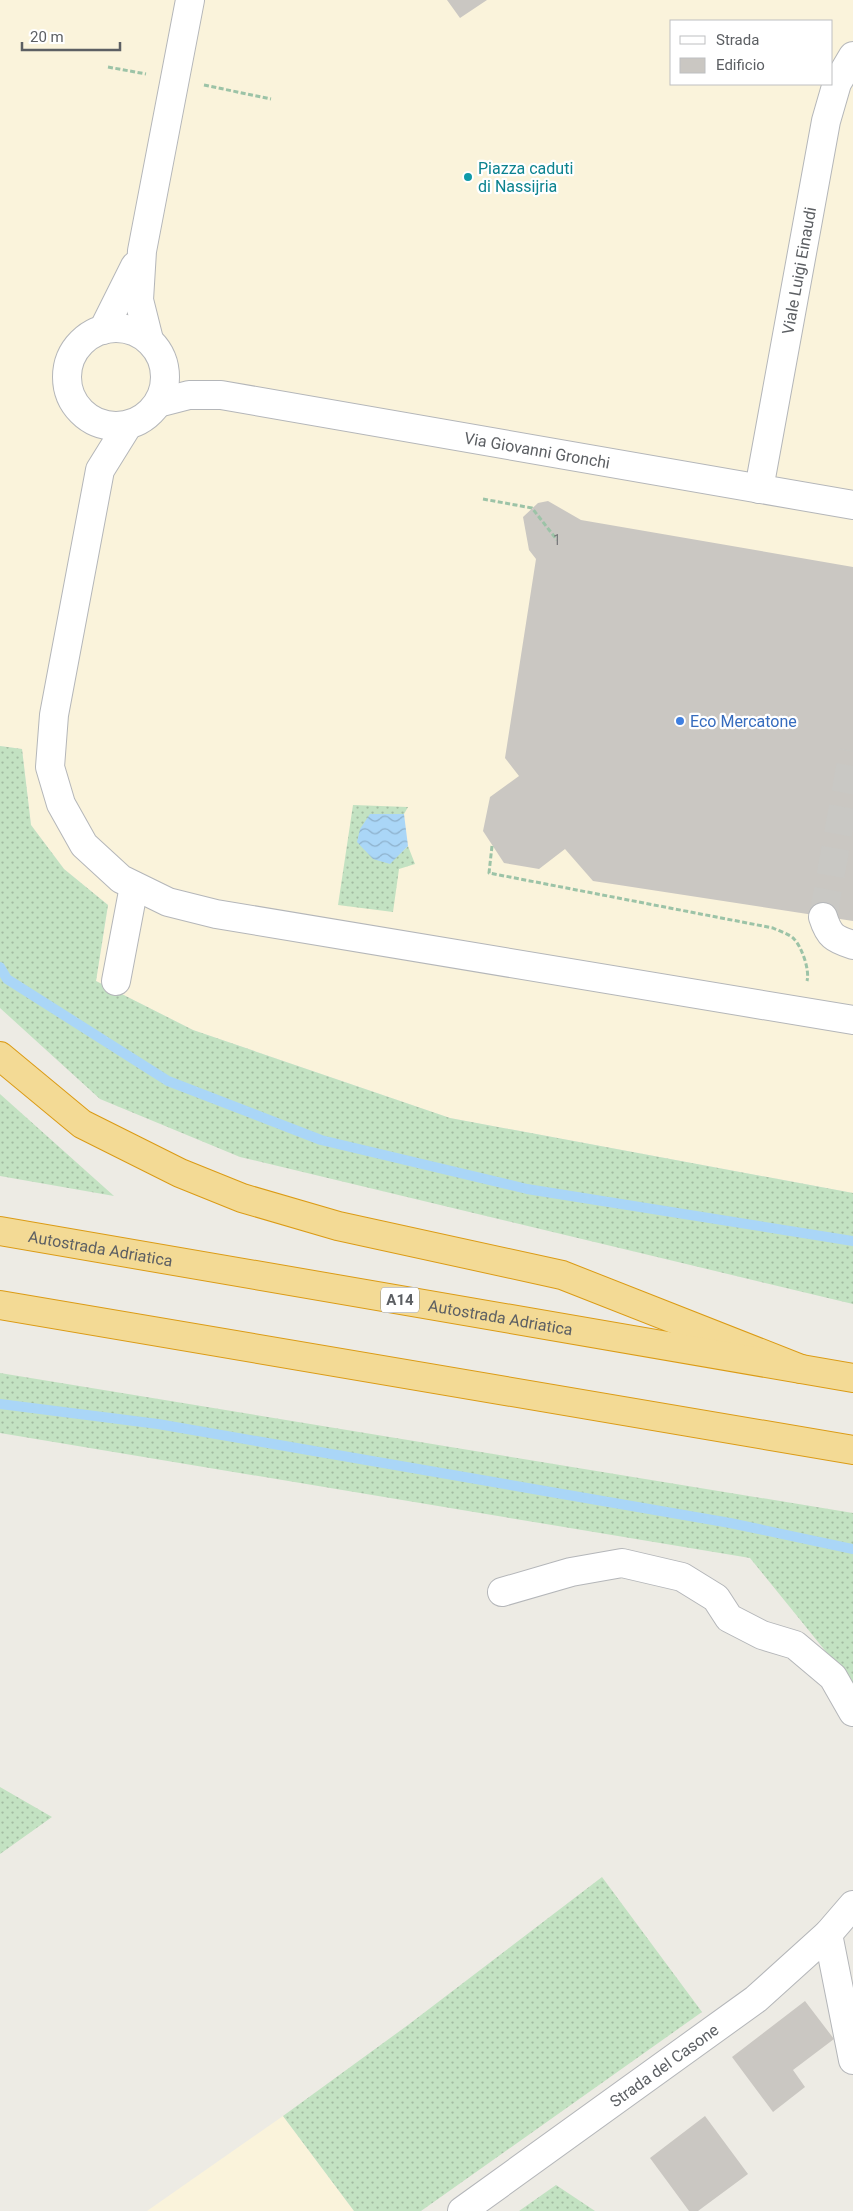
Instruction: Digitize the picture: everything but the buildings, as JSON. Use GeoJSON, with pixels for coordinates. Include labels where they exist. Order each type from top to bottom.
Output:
{"type":"FeatureCollection","features":[{"type":"Feature","properties":{"kind":"highway"},"geometry":{"type":"LineString","coordinates":[[0,1056],[82,1124],[180,1173],[242,1198],[338,1226],[562,1275],[801,1369]]}},
{"type":"Feature","properties":{"kind":"highway","name":"Autostrada Adriatica"},"geometry":{"type":"LineString","coordinates":[[0,1231],[853,1378]]}},
{"type":"Feature","properties":{"kind":"highway"},"geometry":{"type":"LineString","coordinates":[[0,1305],[853,1450]]}},
{"type":"Feature","properties":{"kind":"street"},"geometry":{"type":"LineString","coordinates":[[149,340],[139,300],[142,251],[190,0]]}},
{"type":"Feature","properties":{"kind":"street","name":"Viale Luigi Einaudi"},"geometry":{"type":"LineString","coordinates":[[760,489],[826,121],[837,83],[853,56]]}},
{"type":"Feature","properties":{"kind":"street"},"geometry":{"type":"LineString","coordinates":[[103,330],[142,251]]}},
{"type":"Feature","properties":{"kind":"street"},"geometry":{"type":"LineString","coordinates":[[120,328],[135,332],[149,340],[158,351],[164,364],[164,391],[158,403],[144,417],[128,425],[113,426],[98,423],[85,415],[75,404],[68,389],[67,373],[71,359],[78,346],[90,336],[103,330],[120,328]]}},
{"type":"Feature","properties":{"kind":"street","name":"Via Giovanni Gronchi"},"geometry":{"type":"LineString","coordinates":[[164,364],[188,380],[221,395]]}},
{"type":"Feature","properties":{"kind":"street","name":"Via Giovanni Gronchi"},"geometry":{"type":"LineString","coordinates":[[158,403],[189,394],[221,395],[853,505]]}},
{"type":"Feature","properties":{"kind":"street"},"geometry":{"type":"LineString","coordinates":[[85,415],[100,470]]}},
{"type":"Feature","properties":{"kind":"street"},"geometry":{"type":"LineString","coordinates":[[128,425],[100,470],[54,715],[50,767],[61,804],[84,845],[121,879],[168,902],[216,914],[853,1020]]}},
{"type":"Feature","properties":{"kind":"street"},"geometry":{"type":"LineString","coordinates":[[116,982],[134,886]]}},
{"type":"Feature","properties":{"kind":"street"},"geometry":{"type":"LineString","coordinates":[[823,917],[827,932],[853,945]]}},
{"type":"Feature","properties":{"kind":"street"},"geometry":{"type":"LineString","coordinates":[[502,1592],[571,1572],[622,1563],[682,1577],[716,1598],[729,1618],[762,1635],[795,1645],[833,1678],[853,1712]]}},
{"type":"Feature","properties":{"kind":"street","name":"Strada del Casone"},"geometry":{"type":"LineString","coordinates":[[462,2211],[756,1999],[828,1934],[853,1905]]}},
{"type":"Feature","properties":{"kind":"street"},"geometry":{"type":"LineString","coordinates":[[828,1934],[853,2060]]}},
{"type":"Feature","properties":{"kind":"path"},"geometry":{"type":"LineString","coordinates":[[482,499],[532,508],[557,540]]}},
{"type":"Feature","properties":{"kind":"path"},"geometry":{"type":"LineString","coordinates":[[492,846],[489,873],[773,928],[794,939],[804,958],[809,974],[801,1011]]}},
{"type":"Feature","properties":{"kind":"shaded area"},"geometry":{"type":"Polygon","coordinates":[[[0,0],[853,0],[853,1193],[450,1118],[193,1030],[96,981],[108,905],[64,869],[31,825],[22,749],[0,746],[0,0]]]}},
{"type":"Feature","properties":{"kind":"shaded area"},"geometry":{"type":"Polygon","coordinates":[[[283,2116],[354,2211],[147,2211],[283,2116]]]}},
{"type":"Feature","properties":{"kind":"green space"},"geometry":{"type":"Polygon","coordinates":[[[0,746],[22,749],[31,825],[64,869],[108,905],[96,981],[193,1030],[450,1118],[853,1193],[853,1304],[240,1157],[100,1099],[0,1008],[0,746]]]}},
{"type":"Feature","properties":{"kind":"green space"},"geometry":{"type":"Polygon","coordinates":[[[353,805],[408,807],[404,814],[370,815],[389,864],[408,846],[415,864],[399,869],[393,912],[338,905],[353,805]]]}},
{"type":"Feature","properties":{"kind":"green space"},"geometry":{"type":"Polygon","coordinates":[[[0,1094],[114,1196],[0,1176],[0,1094]]]}},
{"type":"Feature","properties":{"kind":"green space"},"geometry":{"type":"Polygon","coordinates":[[[0,1373],[853,1513],[853,1685],[750,1558],[0,1433],[0,1373]]]}},
{"type":"Feature","properties":{"kind":"green space"},"geometry":{"type":"Polygon","coordinates":[[[0,1787],[52,1817],[0,1854],[0,1787]]]}},
{"type":"Feature","properties":{"kind":"green space"},"geometry":{"type":"Polygon","coordinates":[[[602,1877],[702,2012],[421,2211],[354,2211],[283,2116],[408,2025],[602,1877]]]}},
{"type":"Feature","properties":{"kind":"green space"},"geometry":{"type":"Polygon","coordinates":[[[556,2185],[595,2211],[519,2211],[556,2185]]]}},
{"type":"Feature","properties":{"kind":"water"},"geometry":{"type":"Polygon","coordinates":[[[370,814],[404,814],[408,846],[390,864],[373,859],[357,842],[360,829],[370,814]]]}},
{"type":"Feature","properties":{"kind":"waterway"},"geometry":{"type":"LineString","coordinates":[[0,967],[7,979],[168,1081],[321,1140],[527,1189],[853,1241]]}},
{"type":"Feature","properties":{"kind":"waterway"},"geometry":{"type":"LineString","coordinates":[[0,1404],[158,1424],[730,1523],[853,1549]]}},
{"type":"Feature","properties":{"kind":"tunnel"},"geometry":{"type":"LineString","coordinates":[[823,917],[853,751]]}},
{"type":"Feature","properties":{"kind":"place","name":"Piazza caduti di Nassijria"},"geometry":{"type":"Point","coordinates":[468,177]}},
{"type":"Feature","properties":{"kind":"place","name":"Eco Mercatone"},"geometry":{"type":"Point","coordinates":[680,721]}}]}
